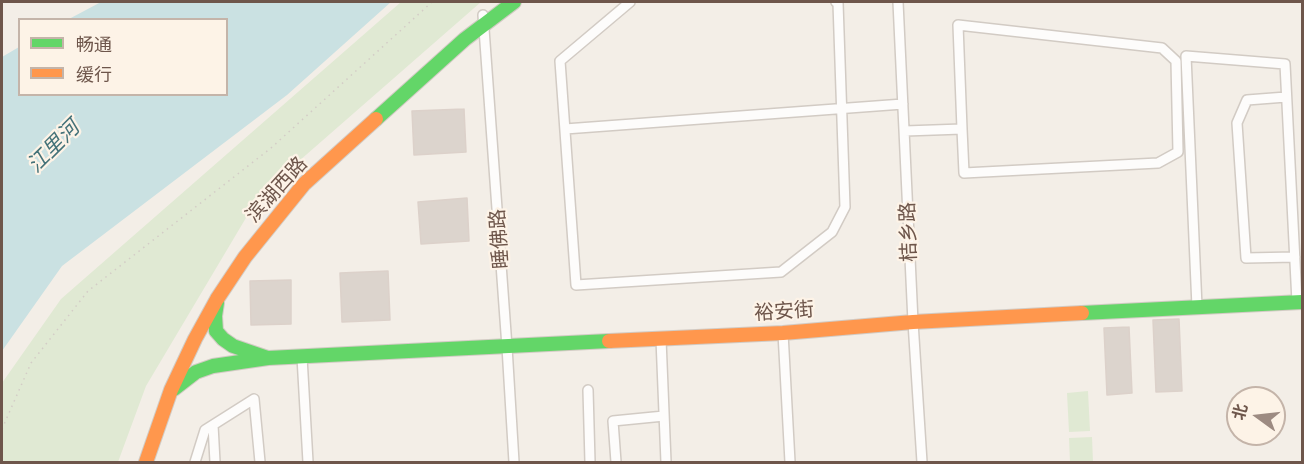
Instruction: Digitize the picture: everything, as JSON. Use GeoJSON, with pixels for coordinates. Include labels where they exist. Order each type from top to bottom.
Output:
{"type":"FeatureCollection","features":[{"type":"Feature","properties":{"kind":"main road","name":"滨湖西路"},"geometry":{"type":"LineString","coordinates":[[146,462],[171,390],[195,339],[245,257],[304,184],[465,39],[501,2]]}},
{"type":"Feature","properties":{"kind":"main road","name":"滨湖西路"},"geometry":{"type":"LineString","coordinates":[[135,462],[163,386],[187,335],[211,293],[239,252],[299,179],[484,20],[514,2]]}},
{"type":"Feature","properties":{"kind":"main road"},"geometry":{"type":"LineString","coordinates":[[218,299],[214,316],[216,331],[233,346],[268,358]]}},
{"type":"Feature","properties":{"kind":"main road","name":"裕安街"},"geometry":{"type":"LineString","coordinates":[[268,358],[783,333],[912,322],[1300,302]]}},
{"type":"Feature","properties":{"kind":"main road"},"geometry":{"type":"LineString","coordinates":[[171,390],[196,372],[213,366],[268,358]]}},
{"type":"Feature","properties":{"kind":"street"},"geometry":{"type":"LineString","coordinates":[[630,2],[560,61],[576,285],[781,272],[832,232],[845,207],[836,2]]}},
{"type":"Feature","properties":{"kind":"street","name":"桔乡路"},"geometry":{"type":"LineString","coordinates":[[898,2],[912,322],[922,462]]}},
{"type":"Feature","properties":{"kind":"street","name":"睡佛路"},"geometry":{"type":"LineString","coordinates":[[484,20],[514,462]]}},
{"type":"Feature","properties":{"kind":"street"},"geometry":{"type":"LineString","coordinates":[[958,25],[1162,48],[1176,62],[1178,152],[1158,163],[964,173],[962,129],[958,25]]}},
{"type":"Feature","properties":{"kind":"street"},"geometry":{"type":"LineString","coordinates":[[1197,307],[1186,56],[1285,64],[1295,257],[1300,302]]}},
{"type":"Feature","properties":{"kind":"street"},"geometry":{"type":"LineString","coordinates":[[1286,97],[1247,100],[1237,123],[1246,258],[1295,257]]}},
{"type":"Feature","properties":{"kind":"street"},"geometry":{"type":"LineString","coordinates":[[565,129],[903,104]]}},
{"type":"Feature","properties":{"kind":"street"},"geometry":{"type":"LineString","coordinates":[[904,131],[962,129]]}},
{"type":"Feature","properties":{"kind":"street"},"geometry":{"type":"LineString","coordinates":[[783,333],[790,462]]}},
{"type":"Feature","properties":{"kind":"street"},"geometry":{"type":"LineString","coordinates":[[661,339],[666,462]]}},
{"type":"Feature","properties":{"kind":"street"},"geometry":{"type":"LineString","coordinates":[[302,357],[308,462]]}},
{"type":"Feature","properties":{"kind":"street"},"geometry":{"type":"LineString","coordinates":[[588,390],[590,462]]}},
{"type":"Feature","properties":{"kind":"street"},"geometry":{"type":"LineString","coordinates":[[195,462],[206,430],[254,399],[260,462]]}},
{"type":"Feature","properties":{"kind":"street"},"geometry":{"type":"LineString","coordinates":[[616,462],[614,421],[664,416]]}},
{"type":"Feature","properties":{"kind":"street"},"geometry":{"type":"LineString","coordinates":[[213,425],[215,462]]}},
{"type":"Feature","properties":{"kind":"path"},"geometry":{"type":"LineString","coordinates":[[2,429],[31,363],[88,291],[271,148],[432,2]]}},
{"type":"Feature","properties":{"kind":"green space"},"geometry":{"type":"Polygon","coordinates":[[[401,2],[481,2],[259,196],[146,386],[118,462],[2,462],[2,383],[61,299],[401,2]]]}},
{"type":"Feature","properties":{"kind":"green space"},"geometry":{"type":"Polygon","coordinates":[[[1088,391],[1090,431],[1069,432],[1067,393],[1088,391]]]}},
{"type":"Feature","properties":{"kind":"green space"},"geometry":{"type":"Polygon","coordinates":[[[1092,437],[1093,462],[1070,462],[1069,438],[1092,437]]]}},
{"type":"Feature","properties":{"kind":"water","name":"江里河"},"geometry":{"type":"Polygon","coordinates":[[[101,2],[391,2],[287,95],[62,266],[2,351],[2,57],[18,48],[18,96],[228,96],[228,18],[71,18],[101,2]]]}},
{"type":"Feature","properties":{"kind":"building"},"geometry":{"type":"Polygon","coordinates":[[[464,109],[466,152],[414,155],[412,111],[464,109]]]}},
{"type":"Feature","properties":{"kind":"building"},"geometry":{"type":"Polygon","coordinates":[[[467,198],[469,241],[421,244],[418,202],[467,198]]]}},
{"type":"Feature","properties":{"kind":"building"},"geometry":{"type":"Polygon","coordinates":[[[388,271],[390,320],[342,322],[340,273],[388,271]]]}},
{"type":"Feature","properties":{"kind":"building"},"geometry":{"type":"Polygon","coordinates":[[[291,280],[291,324],[251,325],[250,281],[291,280]]]}},
{"type":"Feature","properties":{"kind":"building"},"geometry":{"type":"Polygon","coordinates":[[[1179,319],[1182,391],[1156,392],[1153,320],[1179,319]]]}},
{"type":"Feature","properties":{"kind":"building"},"geometry":{"type":"Polygon","coordinates":[[[1129,327],[1132,393],[1107,395],[1104,328],[1129,327]]]}},
{"type":"Feature","properties":{"kind":"traffic: fast"},"geometry":{"type":"LineString","coordinates":[[376,119],[465,39],[514,2]]}},
{"type":"Feature","properties":{"kind":"traffic: fast"},"geometry":{"type":"LineString","coordinates":[[1082,313],[1302,302]]}},
{"type":"Feature","properties":{"kind":"traffic: fast"},"geometry":{"type":"LineString","coordinates":[[174,389],[196,372],[213,366],[268,358],[233,346],[223,339],[216,331],[217,303]]}},
{"type":"Feature","properties":{"kind":"traffic: fast"},"geometry":{"type":"LineString","coordinates":[[268,358],[609,341]]}},
{"type":"Feature","properties":{"kind":"traffic: slow"},"geometry":{"type":"LineString","coordinates":[[146,462],[171,390],[195,339],[217,299],[245,257],[304,184],[376,119]]}},
{"type":"Feature","properties":{"kind":"traffic: slow"},"geometry":{"type":"LineString","coordinates":[[609,341],[783,333],[913,322],[1082,313]]}}]}
